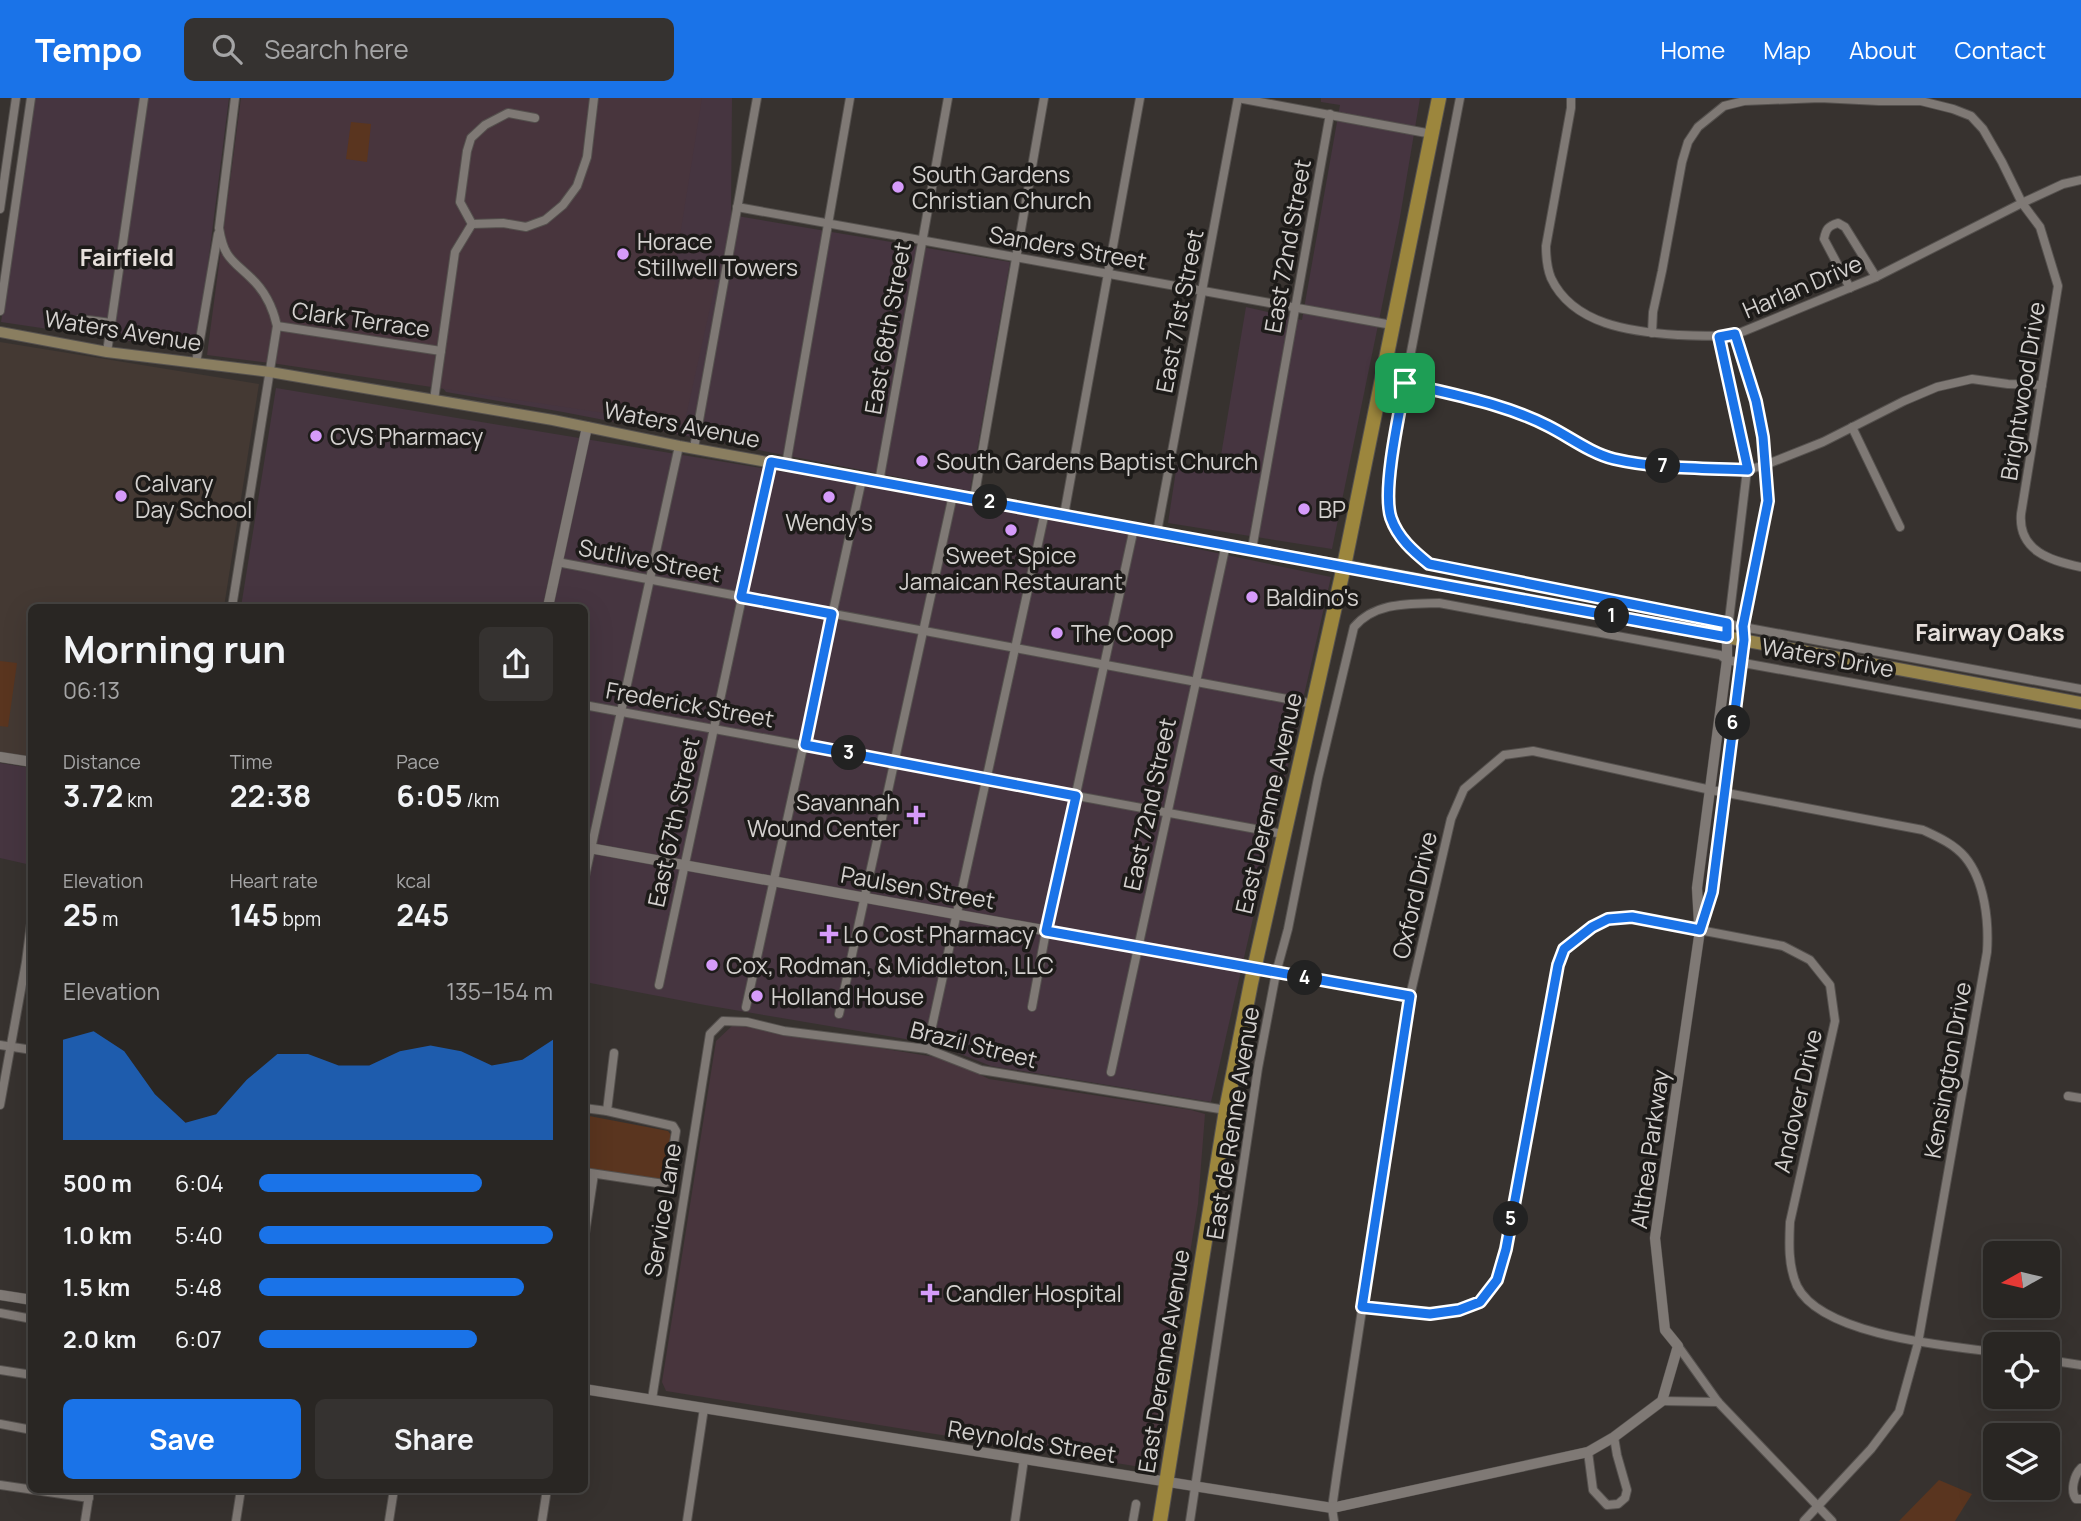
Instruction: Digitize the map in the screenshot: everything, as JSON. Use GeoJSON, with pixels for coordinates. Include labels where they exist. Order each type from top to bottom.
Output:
{"type":"FeatureCollection","features":[{"type":"Feature","properties":{"kind":"highway","name":"East Derenne Avenue"},"geometry":{"type":"LineString","coordinates":[[1160,1521],[1226,1110],[1253,968],[1344,566],[1439,98]]}},
{"type":"Feature","properties":{"kind":"main road","name":"Waters Avenue"},"geometry":{"type":"LineString","coordinates":[[0,332],[107,352],[270,372],[435,400],[1727,637]]}},
{"type":"Feature","properties":{"kind":"main road","name":"Waters Drive"},"geometry":{"type":"LineString","coordinates":[[1727,637],[2081,703]]}},
{"type":"Feature","properties":{"kind":"street"},"geometry":{"type":"LineString","coordinates":[[0,209],[16,98]]}},
{"type":"Feature","properties":{"kind":"street"},"geometry":{"type":"LineString","coordinates":[[0,311],[32,98]]}},
{"type":"Feature","properties":{"kind":"street"},"geometry":{"type":"LineString","coordinates":[[107,352],[144,98]]}},
{"type":"Feature","properties":{"kind":"street"},"geometry":{"type":"LineString","coordinates":[[196,363],[219,228],[235,98]]}},
{"type":"Feature","properties":{"kind":"street"},"geometry":{"type":"LineString","coordinates":[[535,118],[508,113],[485,125],[471,138],[460,202],[472,224],[503,223],[526,227],[545,220],[564,205],[577,186],[587,157],[594,98]]}},
{"type":"Feature","properties":{"kind":"street"},"geometry":{"type":"LineString","coordinates":[[694,448],[757,98]]}},
{"type":"Feature","properties":{"kind":"street"},"geometry":{"type":"LineString","coordinates":[[786,465],[850,98]]}},
{"type":"Feature","properties":{"kind":"street","name":"East 68th Street"},"geometry":{"type":"LineString","coordinates":[[879,482],[947,98]]}},
{"type":"Feature","properties":{"kind":"street"},"geometry":{"type":"LineString","coordinates":[[974,499],[1044,98]]}},
{"type":"Feature","properties":{"kind":"street"},"geometry":{"type":"LineString","coordinates":[[1064,515],[1140,98]]}},
{"type":"Feature","properties":{"kind":"street"},"geometry":{"type":"LineString","coordinates":[[1238,98],[1277,101],[1432,134]]}},
{"type":"Feature","properties":{"kind":"street","name":"East 71st Street"},"geometry":{"type":"LineString","coordinates":[[1157,532],[1238,98]]}},
{"type":"Feature","properties":{"kind":"street"},"geometry":{"type":"LineString","coordinates":[[1460,98],[1405,383],[1498,405],[1548,426],[1577,444],[1613,459],[1660,466],[1748,470],[1824,442],[1937,387],[1972,379],[2008,384],[2042,384]]}},
{"type":"Feature","properties":{"kind":"street","name":"Harlan Drive"},"geometry":{"type":"LineString","coordinates":[[1571,98],[1546,246],[1551,278],[1573,306],[1590,316],[1611,325],[1651,333],[1719,337],[1735,334],[1875,277],[2022,203],[2063,184],[2081,180]]}},
{"type":"Feature","properties":{"kind":"street","name":"Brightwood Drive"},"geometry":{"type":"LineString","coordinates":[[1651,333],[1688,142],[1698,127],[1724,106],[1744,101],[1820,98],[1879,102],[1921,101],[1971,116],[1983,130],[2022,203],[2040,227],[2058,286],[2021,514],[2023,535],[2047,558],[2081,567]]}},
{"type":"Feature","properties":{"kind":"street","name":"East 72nd Street"},"geometry":{"type":"LineString","coordinates":[[1252,549],[1329,114]]}},
{"type":"Feature","properties":{"kind":"street"},"geometry":{"type":"LineString","coordinates":[[9,145],[24,146]]}},
{"type":"Feature","properties":{"kind":"street","name":"Sanders Street"},"geometry":{"type":"LineString","coordinates":[[737,207],[1392,325]]}},
{"type":"Feature","properties":{"kind":"street"},"geometry":{"type":"LineString","coordinates":[[1850,288],[1824,239],[1825,231],[1830,225],[1838,223],[1846,227],[1875,277]]}},
{"type":"Feature","properties":{"kind":"street","name":"Clark Terrace"},"geometry":{"type":"LineString","coordinates":[[435,400],[455,252],[472,224]]}},
{"type":"Feature","properties":{"kind":"street"},"geometry":{"type":"LineString","coordinates":[[219,228],[222,245],[235,265],[252,278],[265,296],[273,309],[277,326],[232,604]]}},
{"type":"Feature","properties":{"kind":"street"},"geometry":{"type":"LineString","coordinates":[[80,319],[111,323]]}},
{"type":"Feature","properties":{"kind":"street","name":"Clark Terrace"},"geometry":{"type":"LineString","coordinates":[[277,326],[440,351]]}},
{"type":"Feature","properties":{"kind":"street","name":"Althea Parkway"},"geometry":{"type":"LineString","coordinates":[[1735,334],[1756,401],[1766,464],[1768,501],[1743,626],[1744,640],[1712,892],[1700,930],[1655,1238],[1665,1330],[1718,1402],[1832,1521]]}},
{"type":"Feature","properties":{"kind":"street","name":"Althea Parkway"},"geometry":{"type":"LineString","coordinates":[[1700,930],[1697,888],[1727,660],[1727,623],[1748,470],[1719,337]]}},
{"type":"Feature","properties":{"kind":"street","name":"Waters Drive"},"geometry":{"type":"LineString","coordinates":[[1405,383],[1388,498],[1391,518],[1401,538],[1429,564],[2081,689]]}},
{"type":"Feature","properties":{"kind":"street"},"geometry":{"type":"LineString","coordinates":[[549,604],[587,427]]}},
{"type":"Feature","properties":{"kind":"street"},"geometry":{"type":"LineString","coordinates":[[1852,428],[1899,527]]}},
{"type":"Feature","properties":{"kind":"street"},"geometry":{"type":"LineString","coordinates":[[588,847],[679,446]]}},
{"type":"Feature","properties":{"kind":"street","name":"East 67th Street"},"geometry":{"type":"LineString","coordinates":[[659,985],[771,462]]}},
{"type":"Feature","properties":{"kind":"street"},"geometry":{"type":"LineString","coordinates":[[746,1007],[862,479]]}},
{"type":"Feature","properties":{"kind":"street"},"geometry":{"type":"LineString","coordinates":[[839,1014],[953,495]]}},
{"type":"Feature","properties":{"kind":"street"},"geometry":{"type":"LineString","coordinates":[[928,1049],[1045,512]]}},
{"type":"Feature","properties":{"kind":"street"},"geometry":{"type":"LineString","coordinates":[[1032,1007],[1046,931],[1134,528]]}},
{"type":"Feature","properties":{"kind":"street","name":"East 72nd Street"},"geometry":{"type":"LineString","coordinates":[[1111,1072],[1226,544]]}},
{"type":"Feature","properties":{"kind":"street","name":"Sutlive Street"},"geometry":{"type":"LineString","coordinates":[[557,562],[1314,704]]}},
{"type":"Feature","properties":{"kind":"street","name":"Waters Drive"},"geometry":{"type":"LineString","coordinates":[[1364,615],[1397,604],[1439,603],[1720,655],[1740,663],[2081,724]]}},
{"type":"Feature","properties":{"kind":"street","name":"East de Renne Avenue"},"geometry":{"type":"LineString","coordinates":[[1190,1521],[1258,1068],[1276,973],[1354,626],[1364,615]]}},
{"type":"Feature","properties":{"kind":"street","name":"Frederick Street"},"geometry":{"type":"LineString","coordinates":[[588,706],[1283,834]]}},
{"type":"Feature","properties":{"kind":"street","name":"Oxford Drive"},"geometry":{"type":"LineString","coordinates":[[1334,1521],[1332,1508],[1410,996],[1451,819],[1464,789],[1504,755],[1533,751],[1711,790]]}},
{"type":"Feature","properties":{"kind":"street"},"geometry":{"type":"LineString","coordinates":[[0,757],[28,761]]}},
{"type":"Feature","properties":{"kind":"street","name":"Kensington Drive"},"geometry":{"type":"LineString","coordinates":[[1711,790],[1923,830],[1937,836],[1964,855],[1972,866],[1979,883],[1986,919],[1987,952],[1918,1343],[1899,1412],[1871,1449],[1804,1521]]}},
{"type":"Feature","properties":{"kind":"street","name":"Paulsen Street"},"geometry":{"type":"LineString","coordinates":[[588,847],[1410,996]]}},
{"type":"Feature","properties":{"kind":"street","name":"Andover Drive"},"geometry":{"type":"LineString","coordinates":[[1362,1307],[1430,1314],[1459,1310],[1480,1302],[1497,1280],[1506,1249],[1558,965],[1564,949],[1592,927],[1608,919],[1632,917],[1783,946],[1810,960],[1830,985],[1835,1021],[1790,1222],[1789,1251],[1798,1286],[1815,1307],[1829,1316],[1918,1343],[1983,1351]]}},
{"type":"Feature","properties":{"kind":"street"},"geometry":{"type":"LineString","coordinates":[[0,1105],[5,1046],[16,1024],[28,943]]}},
{"type":"Feature","properties":{"kind":"street","name":"Brazil Street"},"geometry":{"type":"LineString","coordinates":[[716,1028],[723,1021],[747,1022],[784,1031],[928,1049],[981,1070],[1226,1110]]}},
{"type":"Feature","properties":{"kind":"street","name":"Service Lane"},"geometry":{"type":"LineString","coordinates":[[652,1399],[710,1034],[716,1028]]}},
{"type":"Feature","properties":{"kind":"street"},"geometry":{"type":"LineString","coordinates":[[5,1046],[28,1049]]}},
{"type":"Feature","properties":{"kind":"street"},"geometry":{"type":"LineString","coordinates":[[607,1111],[614,1053]]}},
{"type":"Feature","properties":{"kind":"street"},"geometry":{"type":"LineString","coordinates":[[2068,1096],[2081,1098]]}},
{"type":"Feature","properties":{"kind":"street"},"geometry":{"type":"LineString","coordinates":[[588,1109],[673,1126],[676,1131],[668,1180],[664,1184],[588,1173]]}},
{"type":"Feature","properties":{"kind":"street"},"geometry":{"type":"LineString","coordinates":[[588,1214],[594,1174]]}},
{"type":"Feature","properties":{"kind":"street"},"geometry":{"type":"LineString","coordinates":[[0,1295],[28,1299]]}},
{"type":"Feature","properties":{"kind":"street"},"geometry":{"type":"LineString","coordinates":[[0,1313],[28,1318]]}},
{"type":"Feature","properties":{"kind":"street"},"geometry":{"type":"LineString","coordinates":[[1678,1346],[1662,1401],[1718,1402]]}},
{"type":"Feature","properties":{"kind":"street"},"geometry":{"type":"LineString","coordinates":[[2060,1362],[2081,1365]]}},
{"type":"Feature","properties":{"kind":"street"},"geometry":{"type":"LineString","coordinates":[[0,1370],[28,1374]]}},
{"type":"Feature","properties":{"kind":"street","name":"Reynolds Street"},"geometry":{"type":"LineString","coordinates":[[588,1390],[1332,1508],[1588,1451],[1614,1437],[1662,1401]]}},
{"type":"Feature","properties":{"kind":"street"},"geometry":{"type":"LineString","coordinates":[[687,1521],[704,1408]]}},
{"type":"Feature","properties":{"kind":"street"},"geometry":{"type":"LineString","coordinates":[[0,1424],[28,1429]]}},
{"type":"Feature","properties":{"kind":"street"},"geometry":{"type":"LineString","coordinates":[[1588,1451],[1593,1490],[1607,1505],[1618,1504],[1625,1498],[1627,1490],[1614,1437]]}},
{"type":"Feature","properties":{"kind":"street"},"geometry":{"type":"LineString","coordinates":[[1015,1521],[1024,1460]]}},
{"type":"Feature","properties":{"kind":"street"},"geometry":{"type":"LineString","coordinates":[[2081,1468],[2073,1495],[2076,1499],[2081,1499]]}},
{"type":"Feature","properties":{"kind":"street"},"geometry":{"type":"LineString","coordinates":[[0,1485],[28,1488]]}},
{"type":"Feature","properties":{"kind":"street"},"geometry":{"type":"LineString","coordinates":[[236,1521],[241,1493]]}},
{"type":"Feature","properties":{"kind":"street"},"geometry":{"type":"LineString","coordinates":[[389,1521],[393,1493]]}},
{"type":"Feature","properties":{"kind":"street"},"geometry":{"type":"LineString","coordinates":[[542,1521],[546,1493]]}},
{"type":"Feature","properties":{"kind":"street"},"geometry":{"type":"LineString","coordinates":[[85,1521],[89,1494]]}},
{"type":"Feature","properties":{"kind":"street"},"geometry":{"type":"LineString","coordinates":[[1133,1521],[1136,1504]]}},
{"type":"Feature","properties":{"kind":"shaded area"},"geometry":{"type":"Polygon","coordinates":[[[35,98],[229,98],[197,351],[1,322],[35,98]]]}},
{"type":"Feature","properties":{"kind":"shaded area"},"geometry":{"type":"Polygon","coordinates":[[[241,98],[702,98],[674,273],[716,281],[684,425],[207,355],[241,98]]]}},
{"type":"Feature","properties":{"kind":"shaded area"},"geometry":{"type":"Polygon","coordinates":[[[600,98],[732,98],[731,215],[1010,262],[970,491],[446,392],[442,387],[600,98]]]}},
{"type":"Feature","properties":{"kind":"shaded area"},"geometry":{"type":"Polygon","coordinates":[[[1321,98],[1420,98],[1399,223],[1332,549],[1168,523],[1177,464],[1218,473],[1246,307],[1302,320],[1340,105],[1321,102],[1321,98]]]}},
{"type":"Feature","properties":{"kind":"shaded area"},"geometry":{"type":"Polygon","coordinates":[[[351,122],[371,124],[367,162],[346,159],[351,122]]]}},
{"type":"Feature","properties":{"kind":"shaded area","name":"Calvary Day School"},"geometry":{"type":"Polygon","coordinates":[[[0,342],[259,384],[224,604],[28,604],[28,757],[0,753],[0,342]]]}},
{"type":"Feature","properties":{"kind":"shaded area"},"geometry":{"type":"Polygon","coordinates":[[[276,388],[803,475],[1126,534],[1331,577],[1211,1102],[991,1066],[935,1044],[588,983],[588,604],[241,604],[276,388]]]}},
{"type":"Feature","properties":{"kind":"shaded area"},"geometry":{"type":"Polygon","coordinates":[[[0,661],[17,663],[8,727],[0,726],[0,661]]]}},
{"type":"Feature","properties":{"kind":"shaded area"},"geometry":{"type":"Polygon","coordinates":[[[0,763],[28,768],[28,864],[0,858],[0,763]]]}},
{"type":"Feature","properties":{"kind":"shaded area","name":"Candler Hospital"},"geometry":{"type":"Polygon","coordinates":[[[732,1026],[947,1059],[989,1079],[1205,1114],[1198,1204],[1155,1466],[1147,1468],[666,1391],[662,1382],[716,1041],[732,1026]]]}},
{"type":"Feature","properties":{"kind":"shaded area"},"geometry":{"type":"Polygon","coordinates":[[[588,1116],[668,1131],[671,1135],[661,1179],[588,1168],[588,1116]]]}},
{"type":"Feature","properties":{"kind":"shaded area"},"geometry":{"type":"Polygon","coordinates":[[[1939,1480],[1972,1494],[1955,1521],[1899,1521],[1939,1480]]]}},
{"type":"Feature","properties":{"kind":"place","name":"South Gardens Christian Church"},"geometry":{"type":"Point","coordinates":[898,187]}},
{"type":"Feature","properties":{"kind":"place","name":"Horace Stillwell Towers"},"geometry":{"type":"Point","coordinates":[623,254]}},
{"type":"Feature","properties":{"kind":"place","name":"CVS Pharmacy"},"geometry":{"type":"Point","coordinates":[316,436]}},
{"type":"Feature","properties":{"kind":"place","name":"South Gardens Baptist Church"},"geometry":{"type":"Point","coordinates":[922,461]}},
{"type":"Feature","properties":{"kind":"place","name":"Calvary Day School"},"geometry":{"type":"Point","coordinates":[121,496]}},
{"type":"Feature","properties":{"kind":"place","name":"Wendy's"},"geometry":{"type":"Point","coordinates":[829,497]}},
{"type":"Feature","properties":{"kind":"place","name":"BP"},"geometry":{"type":"Point","coordinates":[1304,509]}},
{"type":"Feature","properties":{"kind":"place","name":"Sweet Spice Jamaican Restaurant"},"geometry":{"type":"Point","coordinates":[1011,530]}},
{"type":"Feature","properties":{"kind":"place","name":"Baldino's"},"geometry":{"type":"Point","coordinates":[1252,597]}},
{"type":"Feature","properties":{"kind":"place","name":"The Coop"},"geometry":{"type":"Point","coordinates":[1057,633]}},
{"type":"Feature","properties":{"kind":"place","name":"Savannah Wound Center"},"geometry":{"type":"Point","coordinates":[916,815]}},
{"type":"Feature","properties":{"kind":"place","name":"Lo Cost Pharmacy"},"geometry":{"type":"Point","coordinates":[829,934]}},
{"type":"Feature","properties":{"kind":"place","name":"Cox, Rodman, & Middleton, LLC"},"geometry":{"type":"Point","coordinates":[712,965]}},
{"type":"Feature","properties":{"kind":"place","name":"Holland House"},"geometry":{"type":"Point","coordinates":[757,996]}},
{"type":"Feature","properties":{"kind":"place","name":"Candler Hospital"},"geometry":{"type":"Point","coordinates":[930,1293]}},
{"type":"Feature","properties":{"kind":"district","name":"Fairfield"},"geometry":{"type":"Point","coordinates":[127,256]}},
{"type":"Feature","properties":{"kind":"district","name":"Fairway Oaks"},"geometry":{"type":"Point","coordinates":[1990,631]}},
{"type":"Feature","properties":{"kind":"route"},"geometry":{"type":"LineString","coordinates":[[1735,334],[1756,401],[1763,437],[1768,501],[1743,626],[1744,640],[1712,892],[1700,930],[1632,917],[1608,919],[1592,927],[1564,949],[1558,965],[1506,1249],[1497,1280],[1480,1302],[1459,1310],[1430,1314],[1362,1307],[1410,996],[1046,931],[1076,796],[805,745],[832,614],[741,597],[771,462],[1727,637],[1727,623],[1429,564],[1412,551],[1401,538],[1391,518],[1388,498],[1405,383],[1498,405],[1548,426],[1577,444],[1613,459],[1660,466],[1748,470],[1719,337],[1735,334]]}}]}
